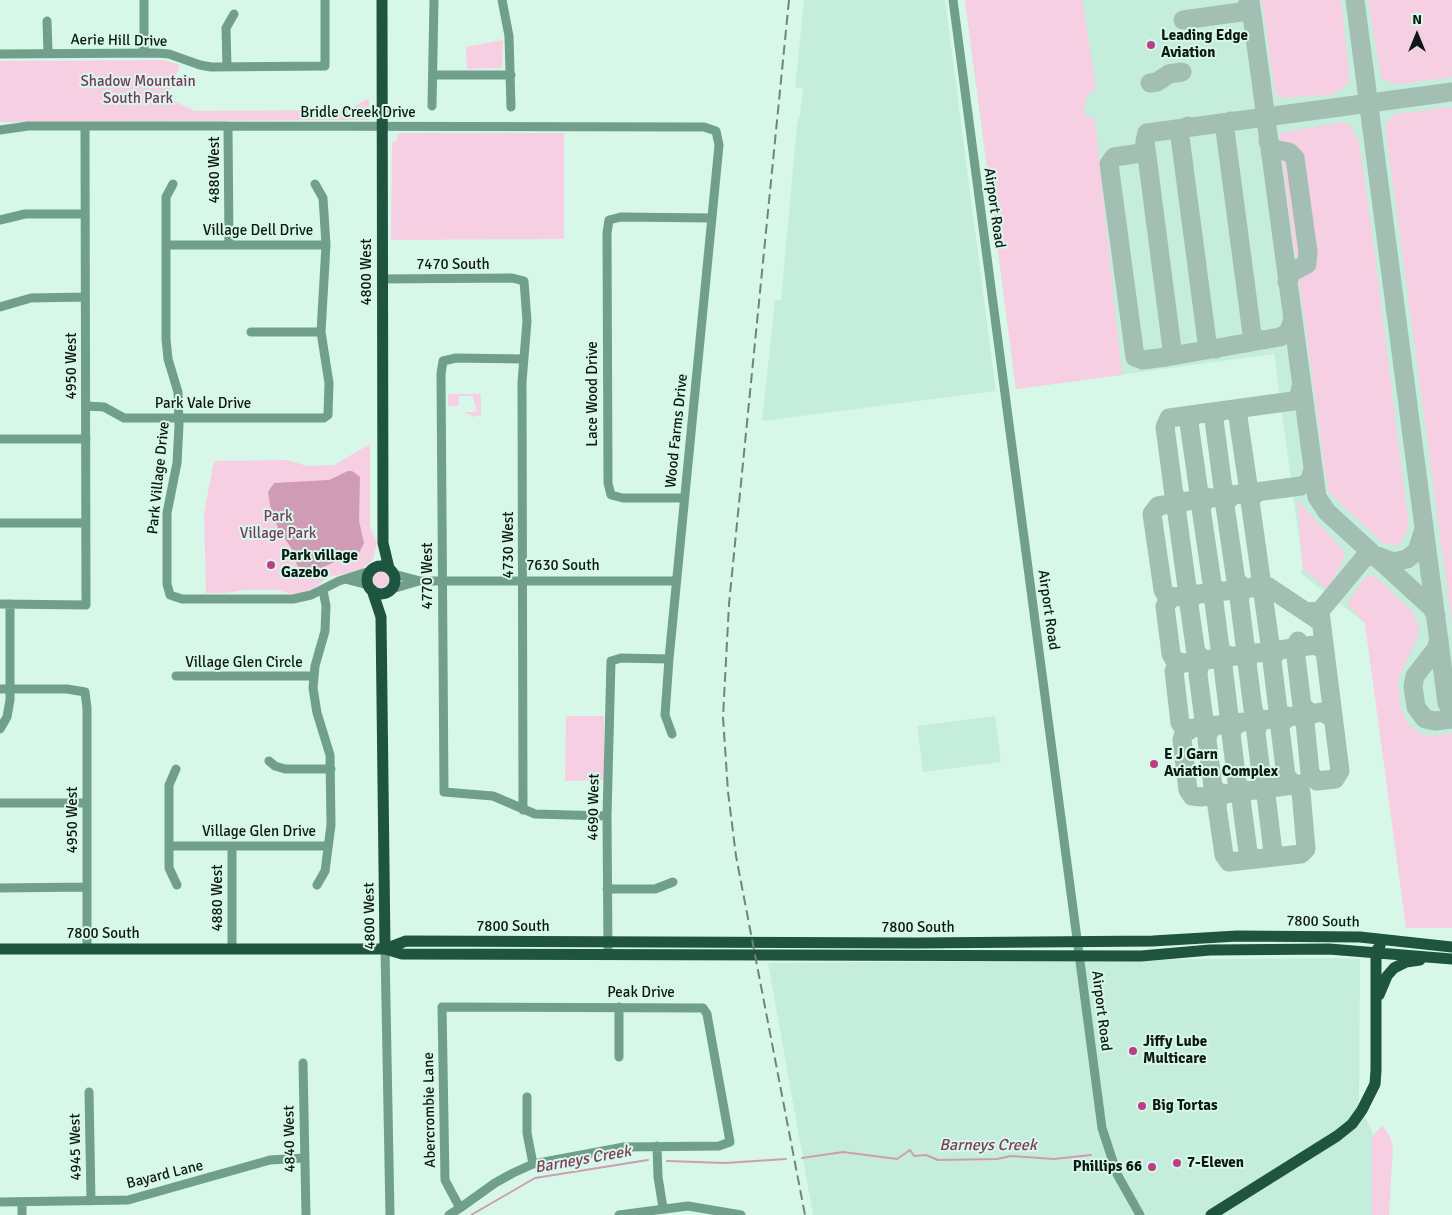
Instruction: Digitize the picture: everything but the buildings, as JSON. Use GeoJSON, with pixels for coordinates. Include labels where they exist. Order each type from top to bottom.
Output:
{"type":"FeatureCollection","features":[{"type":"Feature","properties":{"kind":"main road","name":"4800 West"},"geometry":{"type":"LineString","coordinates":[[382,0],[383,543],[395,582],[381,617],[385,949]]}},
{"type":"Feature","properties":{"kind":"main road","name":"4800 West"},"geometry":{"type":"LineString","coordinates":[[381,617],[367,577],[372,570],[383,543]]}},
{"type":"Feature","properties":{"kind":"main road"},"geometry":{"type":"LineString","coordinates":[[372,570],[382,566],[392,571]]}},
{"type":"Feature","properties":{"kind":"main road"},"geometry":{"type":"LineString","coordinates":[[370,588],[380,594],[390,591]]}},
{"type":"Feature","properties":{"kind":"main road","name":"7800 South"},"geometry":{"type":"LineString","coordinates":[[385,949],[406,941],[841,943],[1153,941],[1237,936],[1360,937],[1452,947]]}},
{"type":"Feature","properties":{"kind":"main road"},"geometry":{"type":"LineString","coordinates":[[1211,1215],[1321,1147],[1344,1130],[1359,1115],[1375,1084],[1376,951],[1379,947],[1385,945],[1452,947]]}},
{"type":"Feature","properties":{"kind":"main road","name":"7800 South"},"geometry":{"type":"LineString","coordinates":[[0,949],[385,949],[402,954],[1079,954],[1141,956],[1262,949],[1376,951],[1452,959]]}},
{"type":"Feature","properties":{"kind":"main road"},"geometry":{"type":"LineString","coordinates":[[1377,999],[1387,976],[1394,968],[1406,962],[1436,958]]}},
{"type":"Feature","properties":{"kind":"street"},"geometry":{"type":"LineString","coordinates":[[144,0],[144,53]]}},
{"type":"Feature","properties":{"kind":"street","name":"Aerie Hill Drive"},"geometry":{"type":"LineString","coordinates":[[0,54],[144,53],[170,54],[200,65],[227,67],[325,66],[325,0]]}},
{"type":"Feature","properties":{"kind":"street"},"geometry":{"type":"LineString","coordinates":[[432,106],[434,0]]}},
{"type":"Feature","properties":{"kind":"street"},"geometry":{"type":"LineString","coordinates":[[502,0],[509,36],[511,107]]}},
{"type":"Feature","properties":{"kind":"street","name":"Airport Road"},"geometry":{"type":"LineString","coordinates":[[953,0],[1104,1138],[1116,1174],[1140,1215]]}},
{"type":"Feature","properties":{"kind":"street"},"geometry":{"type":"LineString","coordinates":[[227,67],[226,28],[234,14]]}},
{"type":"Feature","properties":{"kind":"street"},"geometry":{"type":"LineString","coordinates":[[48,21],[48,53]]}},
{"type":"Feature","properties":{"kind":"street"},"geometry":{"type":"LineString","coordinates":[[433,75],[510,75]]}},
{"type":"Feature","properties":{"kind":"street","name":"Bridle Creek Drive"},"geometry":{"type":"LineString","coordinates":[[0,130],[28,126],[382,126],[704,127],[716,131]]}},
{"type":"Feature","properties":{"kind":"street","name":"4950 West"},"geometry":{"type":"LineString","coordinates":[[10,604],[86,605],[84,126]]}},
{"type":"Feature","properties":{"kind":"street","name":"4880 West"},"geometry":{"type":"LineString","coordinates":[[228,126],[229,245]]}},
{"type":"Feature","properties":{"kind":"street","name":"Wood Farms Drive"},"geometry":{"type":"LineString","coordinates":[[672,734],[665,715],[669,659],[719,145],[716,131]]}},
{"type":"Feature","properties":{"kind":"street","name":"Park Village Drive"},"geometry":{"type":"LineString","coordinates":[[173,184],[166,197],[166,350],[178,392],[179,418],[177,463],[166,513],[167,584],[170,595],[182,599],[293,599],[323,590],[345,579],[372,570]]}},
{"type":"Feature","properties":{"kind":"street"},"geometry":{"type":"LineString","coordinates":[[315,184],[323,198],[326,245]]}},
{"type":"Feature","properties":{"kind":"street"},"geometry":{"type":"LineString","coordinates":[[0,220],[24,214],[85,214]]}},
{"type":"Feature","properties":{"kind":"street","name":"Lace Wood Drive"},"geometry":{"type":"LineString","coordinates":[[684,498],[623,498],[611,495],[608,483],[607,232],[609,220],[621,217],[712,218]]}},
{"type":"Feature","properties":{"kind":"street","name":"Village Dell Drive"},"geometry":{"type":"LineString","coordinates":[[166,245],[326,245],[321,332],[329,383],[329,411],[324,418]]}},
{"type":"Feature","properties":{"kind":"street","name":"7470 South"},"geometry":{"type":"LineString","coordinates":[[382,279],[512,278],[524,281]]}},
{"type":"Feature","properties":{"kind":"street","name":"4730 West"},"geometry":{"type":"LineString","coordinates":[[523,810],[523,358],[527,322],[524,281]]}},
{"type":"Feature","properties":{"kind":"street"},"geometry":{"type":"LineString","coordinates":[[0,307],[31,298],[85,297]]}},
{"type":"Feature","properties":{"kind":"street"},"geometry":{"type":"LineString","coordinates":[[251,332],[321,332]]}},
{"type":"Feature","properties":{"kind":"street","name":"4770 West"},"geometry":{"type":"LineString","coordinates":[[523,358],[456,358],[443,361],[441,374],[444,792],[492,796],[523,810]]}},
{"type":"Feature","properties":{"kind":"street","name":"Park Vale Drive"},"geometry":{"type":"LineString","coordinates":[[86,406],[104,407],[124,418],[324,418]]}},
{"type":"Feature","properties":{"kind":"street"},"geometry":{"type":"LineString","coordinates":[[0,439],[86,439]]}},
{"type":"Feature","properties":{"kind":"street"},"geometry":{"type":"LineString","coordinates":[[0,523],[86,523]]}},
{"type":"Feature","properties":{"kind":"street","name":"7630 South"},"geometry":{"type":"LineString","coordinates":[[392,571],[420,581]]}},
{"type":"Feature","properties":{"kind":"street"},"geometry":{"type":"LineString","coordinates":[[345,579],[370,588]]}},
{"type":"Feature","properties":{"kind":"street","name":"7630 South"},"geometry":{"type":"LineString","coordinates":[[390,591],[420,581],[442,580],[676,581]]}},
{"type":"Feature","properties":{"kind":"street","name":"Village Glen Drive"},"geometry":{"type":"LineString","coordinates":[[169,846],[328,846],[331,825],[329,746],[314,700],[313,676],[325,631],[326,606],[323,590]]}},
{"type":"Feature","properties":{"kind":"street"},"geometry":{"type":"LineString","coordinates":[[0,604],[10,604],[11,689],[9,709],[0,729]]}},
{"type":"Feature","properties":{"kind":"street","name":"4690 West"},"geometry":{"type":"LineString","coordinates":[[608,953],[607,816],[611,661],[621,658],[669,659]]}},
{"type":"Feature","properties":{"kind":"street","name":"Village Glen Circle"},"geometry":{"type":"LineString","coordinates":[[176,676],[313,676]]}},
{"type":"Feature","properties":{"kind":"street"},"geometry":{"type":"LineString","coordinates":[[0,689],[11,689]]}},
{"type":"Feature","properties":{"kind":"street","name":"4950 West"},"geometry":{"type":"LineString","coordinates":[[11,689],[67,689],[85,692],[88,949]]}},
{"type":"Feature","properties":{"kind":"street"},"geometry":{"type":"LineString","coordinates":[[269,761],[276,766],[286,769],[331,769]]}},
{"type":"Feature","properties":{"kind":"street"},"geometry":{"type":"LineString","coordinates":[[176,769],[169,785],[169,868],[177,885]]}},
{"type":"Feature","properties":{"kind":"street"},"geometry":{"type":"LineString","coordinates":[[0,803],[86,803]]}},
{"type":"Feature","properties":{"kind":"street"},"geometry":{"type":"LineString","coordinates":[[523,810],[544,815],[607,816]]}},
{"type":"Feature","properties":{"kind":"street","name":"4880 West"},"geometry":{"type":"LineString","coordinates":[[232,846],[232,949]]}},
{"type":"Feature","properties":{"kind":"street"},"geometry":{"type":"LineString","coordinates":[[318,885],[324,871],[328,846]]}},
{"type":"Feature","properties":{"kind":"street"},"geometry":{"type":"LineString","coordinates":[[607,889],[655,889],[673,882]]}},
{"type":"Feature","properties":{"kind":"street"},"geometry":{"type":"LineString","coordinates":[[0,888],[87,888]]}},
{"type":"Feature","properties":{"kind":"street","name":"4800 West"},"geometry":{"type":"LineString","coordinates":[[385,949],[390,1215]]}},
{"type":"Feature","properties":{"kind":"street","name":"Peak Drive"},"geometry":{"type":"LineString","coordinates":[[442,1007],[703,1008],[707,1014],[730,1142],[719,1146],[657,1146]]}},
{"type":"Feature","properties":{"kind":"street","name":"Abercrombie Lane"},"geometry":{"type":"LineString","coordinates":[[442,1007],[445,1180],[460,1208]]}},
{"type":"Feature","properties":{"kind":"street"},"geometry":{"type":"LineString","coordinates":[[619,1007],[619,1057]]}},
{"type":"Feature","properties":{"kind":"street","name":"4840 West"},"geometry":{"type":"LineString","coordinates":[[303,1064],[306,1215]]}},
{"type":"Feature","properties":{"kind":"street","name":"4945 West"},"geometry":{"type":"LineString","coordinates":[[89,1092],[91,1201]]}},
{"type":"Feature","properties":{"kind":"street"},"geometry":{"type":"LineString","coordinates":[[527,1097],[528,1134],[533,1164]]}},
{"type":"Feature","properties":{"kind":"street"},"geometry":{"type":"LineString","coordinates":[[449,1215],[501,1180],[533,1164],[624,1147],[657,1146],[658,1177],[663,1208]]}},
{"type":"Feature","properties":{"kind":"street","name":"Bayard Lane"},"geometry":{"type":"LineString","coordinates":[[0,1202],[128,1200],[148,1196],[270,1160],[304,1158]]}},
{"type":"Feature","properties":{"kind":"street"},"geometry":{"type":"LineString","coordinates":[[22,1202],[22,1215]]}},
{"type":"Feature","properties":{"kind":"street"},"geometry":{"type":"LineString","coordinates":[[619,1215],[688,1206],[741,1215]]}},
{"type":"Feature","properties":{"kind":"shaded area"},"geometry":{"type":"Polygon","coordinates":[[[804,0],[945,0],[996,391],[762,421],[775,300],[781,300],[797,124],[803,88],[795,88],[804,0]]]}},
{"type":"Feature","properties":{"kind":"shaded area"},"geometry":{"type":"Polygon","coordinates":[[[965,0],[1452,0],[1452,928],[1391,812],[1365,623],[1300,573],[1303,569],[1274,354],[1016,389],[965,0]]]}},
{"type":"Feature","properties":{"kind":"shaded area"},"geometry":{"type":"Polygon","coordinates":[[[352,471],[360,477],[359,521],[364,543],[358,555],[352,559],[341,559],[306,575],[297,565],[293,551],[278,528],[270,505],[268,492],[274,483],[329,480],[352,471]]]}},
{"type":"Feature","properties":{"kind":"shaded area"},"geometry":{"type":"Polygon","coordinates":[[[995,716],[1001,762],[923,772],[917,726],[995,716]]]}},
{"type":"Feature","properties":{"kind":"shaded area"},"geometry":{"type":"Polygon","coordinates":[[[1360,959],[1359,1105],[1373,1133],[1372,1215],[813,1215],[768,963],[1360,959]]]}},
{"type":"Feature","properties":{"kind":"green space"},"geometry":{"type":"Polygon","coordinates":[[[965,0],[1082,0],[1096,87],[1086,98],[1084,112],[1088,117],[1095,119],[1122,375],[1016,389],[965,0]]]}},
{"type":"Feature","properties":{"kind":"green space"},"geometry":{"type":"Polygon","coordinates":[[[1262,0],[1341,0],[1350,81],[1338,92],[1330,95],[1279,98],[1275,92],[1262,0]]]}},
{"type":"Feature","properties":{"kind":"green space"},"geometry":{"type":"Polygon","coordinates":[[[1368,0],[1452,0],[1452,77],[1394,85],[1381,78],[1368,0]]]}},
{"type":"Feature","properties":{"kind":"green space"},"geometry":{"type":"Polygon","coordinates":[[[503,40],[502,68],[467,69],[466,47],[503,40]]]}},
{"type":"Feature","properties":{"kind":"green space","name":"Shadow Mountain South Park"},"geometry":{"type":"Polygon","coordinates":[[[163,60],[180,65],[167,98],[195,111],[347,110],[369,98],[369,120],[0,122],[0,61],[163,60]]]}},
{"type":"Feature","properties":{"kind":"green space"},"geometry":{"type":"Polygon","coordinates":[[[1452,107],[1452,625],[1385,125],[1394,114],[1452,107]]]}},
{"type":"Feature","properties":{"kind":"green space"},"geometry":{"type":"Polygon","coordinates":[[[1341,122],[1350,125],[1359,141],[1371,225],[1409,527],[1399,546],[1382,543],[1328,491],[1284,172],[1279,133],[1341,122]]]}},
{"type":"Feature","properties":{"kind":"green space"},"geometry":{"type":"Polygon","coordinates":[[[400,133],[564,133],[564,239],[391,240],[392,140],[393,143],[395,142],[398,137],[396,135],[400,133]]]}},
{"type":"Feature","properties":{"kind":"green space"},"geometry":{"type":"Polygon","coordinates":[[[448,394],[481,394],[481,415],[472,417],[470,414],[466,414],[466,412],[477,412],[473,396],[459,396],[459,404],[457,406],[448,406],[448,394]]]}},
{"type":"Feature","properties":{"kind":"green space","name":"Park Village Park"},"geometry":{"type":"Polygon","coordinates":[[[370,444],[370,527],[377,542],[373,560],[359,571],[329,577],[308,592],[291,594],[278,590],[243,590],[227,593],[206,593],[204,513],[214,461],[287,460],[307,466],[334,465],[370,444]]]}},
{"type":"Feature","properties":{"kind":"green space"},"geometry":{"type":"Polygon","coordinates":[[[1297,500],[1343,550],[1344,557],[1341,565],[1327,589],[1303,569],[1297,500]]]}},
{"type":"Feature","properties":{"kind":"green space"},"geometry":{"type":"Polygon","coordinates":[[[378,572],[384,572],[389,577],[387,586],[378,588],[373,583],[373,577],[378,572]]]}},
{"type":"Feature","properties":{"kind":"green space"},"geometry":{"type":"Polygon","coordinates":[[[1367,575],[1375,576],[1413,612],[1419,626],[1417,639],[1398,679],[1401,710],[1408,724],[1418,732],[1429,736],[1452,733],[1452,928],[1406,928],[1365,623],[1347,604],[1367,575]]]}},
{"type":"Feature","properties":{"kind":"green space"},"geometry":{"type":"Polygon","coordinates":[[[566,716],[604,716],[604,780],[565,781],[566,716]]]}},
{"type":"Feature","properties":{"kind":"green space"},"geometry":{"type":"Polygon","coordinates":[[[1382,1125],[1390,1136],[1393,1147],[1389,1215],[1372,1215],[1372,1137],[1382,1125]]]}},
{"type":"Feature","properties":{"kind":"waterway","name":"Barneys Creek"},"geometry":{"type":"LineString","coordinates":[[802,1158],[843,1152],[897,1159],[910,1150],[914,1156],[926,1155],[938,1160],[997,1159],[1011,1156],[1054,1159],[1091,1155]]}},
{"type":"Feature","properties":{"kind":"waterway","name":"Barneys Creek"},"geometry":{"type":"LineString","coordinates":[[667,1161],[725,1163],[786,1159]]}},
{"type":"Feature","properties":{"kind":"waterway","name":"Barneys Creek"},"geometry":{"type":"LineString","coordinates":[[471,1215],[535,1178],[648,1160]]}},
{"type":"Feature","properties":{"kind":"taxiway"},"geometry":{"type":"LineString","coordinates":[[1183,20],[1241,12],[1247,7],[1249,0]]}},
{"type":"Feature","properties":{"kind":"taxiway"},"geometry":{"type":"LineString","coordinates":[[1250,0],[1317,497],[1327,512],[1432,608],[1436,616]]}},
{"type":"Feature","properties":{"kind":"taxiway"},"geometry":{"type":"LineString","coordinates":[[1355,0],[1447,703],[1452,711]]}},
{"type":"Feature","properties":{"kind":"taxiway"},"geometry":{"type":"LineString","coordinates":[[1150,83],[1157,82],[1169,74],[1182,72]]}},
{"type":"Feature","properties":{"kind":"taxiway"},"geometry":{"type":"LineString","coordinates":[[1181,354],[1176,353],[1172,349],[1145,141],[1147,133],[1452,92]]}},
{"type":"Feature","properties":{"kind":"taxiway"},"geometry":{"type":"LineString","coordinates":[[1231,121],[1226,125],[1225,130],[1252,334],[1256,339],[1263,340]]}},
{"type":"Feature","properties":{"kind":"taxiway"},"geometry":{"type":"LineString","coordinates":[[1188,126],[1182,130],[1180,137],[1207,342],[1210,347],[1216,349]]}},
{"type":"Feature","properties":{"kind":"taxiway"},"geometry":{"type":"LineString","coordinates":[[1268,141],[1273,149],[1289,152],[1295,158],[1308,252],[1307,264],[1292,272],[1287,282]]}},
{"type":"Feature","properties":{"kind":"taxiway"},"geometry":{"type":"LineString","coordinates":[[1145,145],[1141,153],[1114,157],[1109,164],[1135,357],[1143,360],[1166,357],[1280,337],[1288,333],[1292,322]]}},
{"type":"Feature","properties":{"kind":"taxiway"},"geometry":{"type":"LineString","coordinates":[[1301,387],[1299,396],[1293,401],[1169,418],[1165,427],[1174,495],[1181,502],[1301,486],[1309,482],[1312,473]]}},
{"type":"Feature","properties":{"kind":"taxiway"},"geometry":{"type":"LineString","coordinates":[[1245,408],[1240,410],[1238,417],[1248,485],[1251,491],[1256,492],[1250,501],[1261,579],[1253,587]]}},
{"type":"Feature","properties":{"kind":"taxiway"},"geometry":{"type":"LineString","coordinates":[[1219,411],[1214,420],[1223,488],[1228,494],[1233,496]]}},
{"type":"Feature","properties":{"kind":"taxiway"},"geometry":{"type":"LineString","coordinates":[[1194,415],[1189,423],[1199,493],[1208,499],[1201,508],[1212,583],[1215,589],[1220,591],[1215,596],[1214,602],[1220,648],[1223,653],[1230,656],[1224,661],[1223,666],[1229,716],[1232,721],[1239,723]]}},
{"type":"Feature","properties":{"kind":"taxiway"},"geometry":{"type":"LineString","coordinates":[[1233,496],[1228,499],[1225,506],[1236,581],[1245,588],[1239,597],[1245,645],[1248,651],[1254,653],[1249,657],[1247,663],[1253,709],[1256,717],[1264,720]]}},
{"type":"Feature","properties":{"kind":"taxiway"},"geometry":{"type":"LineString","coordinates":[[1183,502],[1177,507],[1177,514],[1187,587],[1190,592],[1196,595],[1190,599],[1189,605],[1196,653],[1205,660],[1199,666],[1198,675],[1204,720],[1213,727],[1208,733],[1207,740],[1213,787],[1222,795],[1218,800],[1217,807],[1224,855],[1229,862],[1301,854],[1306,849],[1301,792],[1286,776],[1280,728],[1282,722],[1289,717]]}},
{"type":"Feature","properties":{"kind":"taxiway"},"geometry":{"type":"LineString","coordinates":[[1183,502],[1158,506],[1152,514],[1163,590],[1166,595],[1174,597],[1267,586],[1321,622]]}},
{"type":"Feature","properties":{"kind":"taxiway"},"geometry":{"type":"LineString","coordinates":[[1377,556],[1393,562],[1407,559],[1417,551],[1423,532]]}},
{"type":"Feature","properties":{"kind":"taxiway"},"geometry":{"type":"LineString","coordinates":[[1307,612],[1320,611],[1364,558],[1371,556],[1379,558]]}},
{"type":"Feature","properties":{"kind":"taxiway"},"geometry":{"type":"LineString","coordinates":[[1253,587],[1259,589],[1263,594],[1270,644],[1280,650]]}},
{"type":"Feature","properties":{"kind":"taxiway"},"geometry":{"type":"LineString","coordinates":[[1172,597],[1165,606],[1171,654],[1175,661],[1184,663]]}},
{"type":"Feature","properties":{"kind":"taxiway"},"geometry":{"type":"LineString","coordinates":[[1320,612],[1340,771],[1335,779],[1317,781],[1310,773],[1305,722],[1310,714],[1323,712],[1333,719]]}},
{"type":"Feature","properties":{"kind":"taxiway"},"geometry":{"type":"LineString","coordinates":[[1439,640],[1436,649],[1415,676],[1413,686],[1416,707],[1425,719],[1435,721],[1452,719]]}},
{"type":"Feature","properties":{"kind":"taxiway"},"geometry":{"type":"LineString","coordinates":[[1298,641],[1295,649],[1302,706],[1312,714]]}},
{"type":"Feature","properties":{"kind":"taxiway"},"geometry":{"type":"LineString","coordinates":[[1312,714],[1186,729],[1180,723],[1174,671],[1177,665],[1184,663],[1315,645],[1324,650]]}},
{"type":"Feature","properties":{"kind":"taxiway"},"geometry":{"type":"LineString","coordinates":[[1280,650],[1274,654],[1272,661],[1278,710],[1281,714],[1289,717]]}},
{"type":"Feature","properties":{"kind":"taxiway"},"geometry":{"type":"LineString","coordinates":[[1264,720],[1258,724],[1256,733],[1262,781],[1270,788],[1266,795],[1273,852],[1267,858]]}},
{"type":"Feature","properties":{"kind":"taxiway"},"geometry":{"type":"LineString","coordinates":[[1239,723],[1234,727],[1231,734],[1237,782],[1240,788],[1246,791],[1241,799],[1248,852],[1252,857],[1258,859]]}},
{"type":"Feature","properties":{"kind":"taxiway"},"geometry":{"type":"LineString","coordinates":[[1190,730],[1184,733],[1182,740],[1188,790],[1192,796],[1201,797],[1301,784]]}},
{"type":"Feature","properties":{"kind":"railway"},"geometry":{"type":"LineString","coordinates":[[789,0],[729,604],[723,717],[728,792],[736,856],[805,1215]]}},
{"type":"Feature","properties":{"kind":"place","name":"Leading Edge Aviation"},"geometry":{"type":"Point","coordinates":[1151,45]}},
{"type":"Feature","properties":{"kind":"place","name":"Park village Gazebo"},"geometry":{"type":"Point","coordinates":[271,565]}},
{"type":"Feature","properties":{"kind":"place","name":"E J Garn Aviation Complex"},"geometry":{"type":"Point","coordinates":[1154,764]}},
{"type":"Feature","properties":{"kind":"place","name":"Jiffy Lube Multicare"},"geometry":{"type":"Point","coordinates":[1133,1051]}},
{"type":"Feature","properties":{"kind":"place","name":"Big Tortas"},"geometry":{"type":"Point","coordinates":[1142,1106]}},
{"type":"Feature","properties":{"kind":"place","name":"7-Eleven"},"geometry":{"type":"Point","coordinates":[1177,1163]}},
{"type":"Feature","properties":{"kind":"place","name":"Phillips 66"},"geometry":{"type":"Point","coordinates":[1152,1167]}}]}
